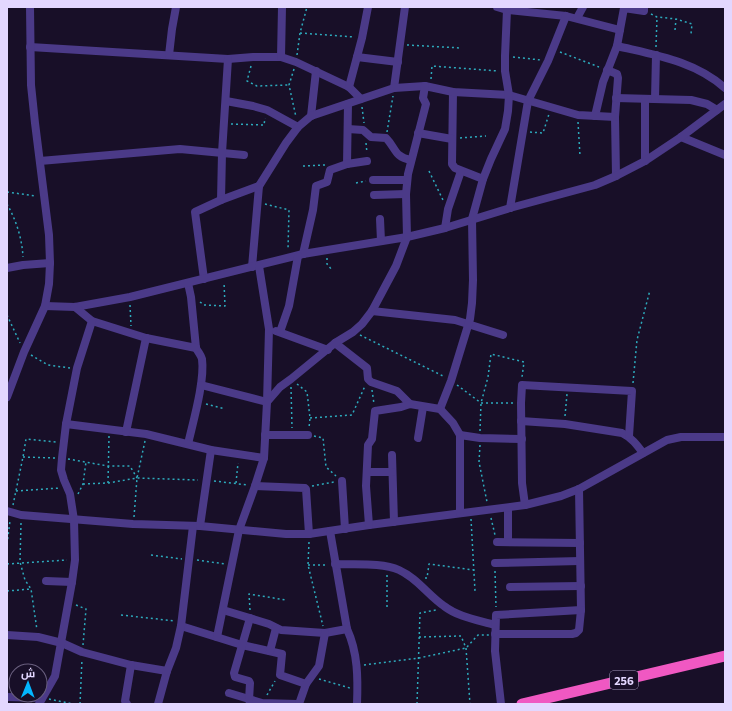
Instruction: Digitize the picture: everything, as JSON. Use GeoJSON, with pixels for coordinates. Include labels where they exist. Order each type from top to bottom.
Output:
{"type":"FeatureCollection","features":[{"type":"Feature","properties":{"kind":"highway","name":"256"},"geometry":{"type":"LineString","coordinates":[[522,704],[537,702],[725,656]]}},
{"type":"Feature","properties":{"kind":"street"},"geometry":{"type":"LineString","coordinates":[[7,397],[24,352],[45,306],[49,284],[49,235],[34,123],[30,47],[30,7]]}},
{"type":"Feature","properties":{"kind":"street"},"geometry":{"type":"LineString","coordinates":[[169,55],[176,7]]}},
{"type":"Feature","properties":{"kind":"street"},"geometry":{"type":"LineString","coordinates":[[281,57],[282,7]]}},
{"type":"Feature","properties":{"kind":"street"},"geometry":{"type":"LineString","coordinates":[[349,87],[362,38],[368,7]]}},
{"type":"Feature","properties":{"kind":"street"},"geometry":{"type":"LineString","coordinates":[[394,88],[405,7]]}},
{"type":"Feature","properties":{"kind":"street"},"geometry":{"type":"LineString","coordinates":[[497,7],[507,10],[540,10],[577,18],[620,30]]}},
{"type":"Feature","properties":{"kind":"street"},"geometry":{"type":"LineString","coordinates":[[577,18],[583,7]]}},
{"type":"Feature","properties":{"kind":"street"},"geometry":{"type":"LineString","coordinates":[[595,116],[603,82],[617,46],[624,8],[644,10],[644,7]]}},
{"type":"Feature","properties":{"kind":"street"},"geometry":{"type":"LineString","coordinates":[[440,409],[451,381],[468,324],[472,303],[474,248],[472,219],[483,179],[505,129],[509,95],[505,71],[507,10]]}},
{"type":"Feature","properties":{"kind":"street"},"geometry":{"type":"LineString","coordinates":[[510,208],[528,101],[548,61],[566,16]]}},
{"type":"Feature","properties":{"kind":"street"},"geometry":{"type":"LineString","coordinates":[[617,46],[684,63],[715,79],[725,88]]}},
{"type":"Feature","properties":{"kind":"street"},"geometry":{"type":"LineString","coordinates":[[30,47],[228,59],[281,57],[296,62],[349,87],[360,99]]}},
{"type":"Feature","properties":{"kind":"street"},"geometry":{"type":"LineString","coordinates":[[655,100],[656,56]]}},
{"type":"Feature","properties":{"kind":"street"},"geometry":{"type":"LineString","coordinates":[[357,57],[398,62]]}},
{"type":"Feature","properties":{"kind":"street"},"geometry":{"type":"LineString","coordinates":[[221,200],[222,154],[228,59]]}},
{"type":"Feature","properties":{"kind":"street"},"geometry":{"type":"LineString","coordinates":[[607,70],[616,73],[618,76],[615,117],[616,176]]}},
{"type":"Feature","properties":{"kind":"street"},"geometry":{"type":"LineString","coordinates":[[311,116],[316,71]]}},
{"type":"Feature","properties":{"kind":"street"},"geometry":{"type":"LineString","coordinates":[[268,402],[280,387],[335,343],[353,332],[362,324],[372,311],[396,266],[407,237],[407,180],[426,104],[423,98],[428,87]]}},
{"type":"Feature","properties":{"kind":"street"},"geometry":{"type":"LineString","coordinates":[[217,637],[239,530],[264,458],[268,402],[269,329],[256,266],[259,186],[298,127],[311,116],[394,88],[428,87],[453,92],[509,95],[578,115],[615,117]]}},
{"type":"Feature","properties":{"kind":"street"},"geometry":{"type":"LineString","coordinates":[[453,92],[452,164],[455,168],[483,179]]}},
{"type":"Feature","properties":{"kind":"street"},"geometry":{"type":"LineString","coordinates":[[616,98],[700,102],[718,110]]}},
{"type":"Feature","properties":{"kind":"street"},"geometry":{"type":"LineString","coordinates":[[645,160],[646,99]]}},
{"type":"Feature","properties":{"kind":"street"},"geometry":{"type":"LineString","coordinates":[[226,101],[267,110],[298,127]]}},
{"type":"Feature","properties":{"kind":"street"},"geometry":{"type":"LineString","coordinates":[[347,164],[348,104]]}},
{"type":"Feature","properties":{"kind":"street"},"geometry":{"type":"LineString","coordinates":[[45,306],[76,307],[130,298],[301,255],[407,237],[445,228],[510,208],[595,185],[616,176],[645,160],[681,137],[725,104]]}},
{"type":"Feature","properties":{"kind":"street"},"geometry":{"type":"LineString","coordinates":[[348,129],[365,131],[372,137],[386,138],[396,154],[404,159],[411,160]]}},
{"type":"Feature","properties":{"kind":"street"},"geometry":{"type":"LineString","coordinates":[[418,133],[452,139]]}},
{"type":"Feature","properties":{"kind":"street"},"geometry":{"type":"LineString","coordinates":[[681,137],[725,155]]}},
{"type":"Feature","properties":{"kind":"street"},"geometry":{"type":"LineString","coordinates":[[40,161],[180,149],[244,155]]}},
{"type":"Feature","properties":{"kind":"street"},"geometry":{"type":"LineString","coordinates":[[280,332],[289,306],[313,210],[315,187],[327,182],[330,170],[347,164],[367,161]]}},
{"type":"Feature","properties":{"kind":"street"},"geometry":{"type":"LineString","coordinates":[[445,228],[448,209],[462,171]]}},
{"type":"Feature","properties":{"kind":"street"},"geometry":{"type":"LineString","coordinates":[[373,180],[407,180]]}},
{"type":"Feature","properties":{"kind":"street"},"geometry":{"type":"LineString","coordinates":[[204,279],[195,214],[197,211],[221,200],[259,186]]}},
{"type":"Feature","properties":{"kind":"street"},"geometry":{"type":"LineString","coordinates":[[374,195],[406,194]]}},
{"type":"Feature","properties":{"kind":"street"},"geometry":{"type":"LineString","coordinates":[[380,220],[381,241]]}},
{"type":"Feature","properties":{"kind":"street"},"geometry":{"type":"LineString","coordinates":[[7,268],[50,263]]}},
{"type":"Feature","properties":{"kind":"street"},"geometry":{"type":"LineString","coordinates":[[188,283],[191,297],[196,348],[201,355],[202,360],[201,385],[188,444]]}},
{"type":"Feature","properties":{"kind":"street"},"geometry":{"type":"LineString","coordinates":[[76,307],[92,321],[146,338],[196,348]]}},
{"type":"Feature","properties":{"kind":"street"},"geometry":{"type":"LineString","coordinates":[[372,311],[456,320],[503,335]]}},
{"type":"Feature","properties":{"kind":"street"},"geometry":{"type":"LineString","coordinates":[[48,688],[55,676],[62,643],[75,560],[73,504],[62,470],[66,424],[77,368],[92,321]]}},
{"type":"Feature","properties":{"kind":"street"},"geometry":{"type":"LineString","coordinates":[[269,329],[328,350]]}},
{"type":"Feature","properties":{"kind":"street"},"geometry":{"type":"LineString","coordinates":[[126,432],[146,338]]}},
{"type":"Feature","properties":{"kind":"street"},"geometry":{"type":"LineString","coordinates":[[335,343],[367,368],[370,380],[397,391],[410,404]]}},
{"type":"Feature","properties":{"kind":"street"},"geometry":{"type":"LineString","coordinates":[[201,385],[268,402]]}},
{"type":"Feature","properties":{"kind":"street"},"geometry":{"type":"LineString","coordinates":[[525,505],[522,483],[522,385],[632,391],[629,436]]}},
{"type":"Feature","properties":{"kind":"street"},"geometry":{"type":"LineString","coordinates":[[369,525],[366,486],[368,445],[372,439],[375,411],[410,404],[440,409],[453,423],[460,435],[460,513]]}},
{"type":"Feature","properties":{"kind":"street"},"geometry":{"type":"LineString","coordinates":[[418,438],[423,407]]}},
{"type":"Feature","properties":{"kind":"street"},"geometry":{"type":"LineString","coordinates":[[521,421],[565,424],[612,431],[629,436],[643,453]]}},
{"type":"Feature","properties":{"kind":"street"},"geometry":{"type":"LineString","coordinates":[[66,424],[146,434],[211,450],[264,458]]}},
{"type":"Feature","properties":{"kind":"street"},"geometry":{"type":"LineString","coordinates":[[265,435],[308,435]]}},
{"type":"Feature","properties":{"kind":"street"},"geometry":{"type":"LineString","coordinates":[[460,435],[480,438],[522,439]]}},
{"type":"Feature","properties":{"kind":"street"},"geometry":{"type":"LineString","coordinates":[[9,512],[21,515],[74,520],[197,526],[286,534],[309,534],[525,505],[579,489],[667,440],[681,437],[725,437]]}},
{"type":"Feature","properties":{"kind":"street"},"geometry":{"type":"LineString","coordinates":[[158,704],[167,671],[176,648],[181,624],[189,559],[207,480],[211,450]]}},
{"type":"Feature","properties":{"kind":"street"},"geometry":{"type":"LineString","coordinates":[[392,455],[394,522]]}},
{"type":"Feature","properties":{"kind":"street"},"geometry":{"type":"LineString","coordinates":[[367,472],[392,472]]}},
{"type":"Feature","properties":{"kind":"street"},"geometry":{"type":"LineString","coordinates":[[342,480],[345,529]]}},
{"type":"Feature","properties":{"kind":"street"},"geometry":{"type":"LineString","coordinates":[[255,486],[303,487],[306,489],[309,534]]}},
{"type":"Feature","properties":{"kind":"street"},"geometry":{"type":"LineString","coordinates":[[494,634],[576,633],[579,630],[581,610],[579,489]]}},
{"type":"Feature","properties":{"kind":"street"},"geometry":{"type":"LineString","coordinates":[[508,508],[508,541]]}},
{"type":"Feature","properties":{"kind":"street"},"geometry":{"type":"LineString","coordinates":[[330,531],[335,564],[357,666],[357,704]]}},
{"type":"Feature","properties":{"kind":"street"},"geometry":{"type":"LineString","coordinates":[[497,542],[580,543]]}},
{"type":"Feature","properties":{"kind":"street"},"geometry":{"type":"LineString","coordinates":[[495,563],[580,561]]}},
{"type":"Feature","properties":{"kind":"street"},"geometry":{"type":"LineString","coordinates":[[335,564],[388,566],[399,570],[413,578],[424,590],[445,607],[456,613],[495,625]]}},
{"type":"Feature","properties":{"kind":"street"},"geometry":{"type":"LineString","coordinates":[[46,581],[72,582]]}},
{"type":"Feature","properties":{"kind":"street"},"geometry":{"type":"LineString","coordinates":[[510,587],[580,586]]}},
{"type":"Feature","properties":{"kind":"street"},"geometry":{"type":"LineString","coordinates":[[223,610],[269,624],[281,630],[324,633],[348,629]]}},
{"type":"Feature","properties":{"kind":"street"},"geometry":{"type":"LineString","coordinates":[[500,704],[494,634],[496,615],[581,610]]}},
{"type":"Feature","properties":{"kind":"street"},"geometry":{"type":"LineString","coordinates":[[249,700],[251,685],[249,681],[235,677],[234,673],[250,618]]}},
{"type":"Feature","properties":{"kind":"street"},"geometry":{"type":"LineString","coordinates":[[181,624],[242,645],[282,655],[280,674],[308,681]]}},
{"type":"Feature","properties":{"kind":"street"},"geometry":{"type":"LineString","coordinates":[[270,651],[276,628]]}},
{"type":"Feature","properties":{"kind":"street"},"geometry":{"type":"LineString","coordinates":[[229,693],[262,704],[298,704],[308,681],[319,666],[324,633]]}},
{"type":"Feature","properties":{"kind":"street"},"geometry":{"type":"LineString","coordinates":[[7,635],[38,637],[62,643],[82,652],[131,665],[167,671]]}},
{"type":"Feature","properties":{"kind":"street"},"geometry":{"type":"LineString","coordinates":[[127,704],[125,701],[131,665]]}},
{"type":"Feature","properties":{"kind":"path"},"geometry":{"type":"LineString","coordinates":[[298,127],[289,85],[296,62],[300,33],[307,7]]}},
{"type":"Feature","properties":{"kind":"path"},"geometry":{"type":"LineString","coordinates":[[656,56],[657,17],[676,19],[692,24],[690,34]]}},
{"type":"Feature","properties":{"kind":"path"},"geometry":{"type":"LineString","coordinates":[[675,30],[676,19]]}},
{"type":"Feature","properties":{"kind":"path"},"geometry":{"type":"LineString","coordinates":[[300,33],[362,38]]}},
{"type":"Feature","properties":{"kind":"path"},"geometry":{"type":"LineString","coordinates":[[401,45],[461,48]]}},
{"type":"Feature","properties":{"kind":"path"},"geometry":{"type":"LineString","coordinates":[[553,49],[607,70]]}},
{"type":"Feature","properties":{"kind":"path"},"geometry":{"type":"LineString","coordinates":[[505,56],[548,61]]}},
{"type":"Feature","properties":{"kind":"path"},"geometry":{"type":"LineString","coordinates":[[253,57],[247,80],[257,86],[289,85]]}},
{"type":"Feature","properties":{"kind":"path"},"geometry":{"type":"LineString","coordinates":[[428,87],[432,66],[505,71]]}},
{"type":"Feature","properties":{"kind":"path"},"geometry":{"type":"LineString","coordinates":[[386,138],[394,88]]}},
{"type":"Feature","properties":{"kind":"path"},"geometry":{"type":"LineString","coordinates":[[360,99],[365,131],[367,161]]}},
{"type":"Feature","properties":{"kind":"path"},"geometry":{"type":"LineString","coordinates":[[523,132],[543,133],[551,108]]}},
{"type":"Feature","properties":{"kind":"path"},"geometry":{"type":"LineString","coordinates":[[224,124],[264,125],[267,110]]}},
{"type":"Feature","properties":{"kind":"path"},"geometry":{"type":"LineString","coordinates":[[578,115],[580,156]]}},
{"type":"Feature","properties":{"kind":"path"},"geometry":{"type":"LineString","coordinates":[[452,139],[486,136]]}},
{"type":"Feature","properties":{"kind":"path"},"geometry":{"type":"LineString","coordinates":[[429,171],[448,209]]}},
{"type":"Feature","properties":{"kind":"path"},"geometry":{"type":"LineString","coordinates":[[356,183],[373,180]]}},
{"type":"Feature","properties":{"kind":"path"},"geometry":{"type":"LineString","coordinates":[[7,192],[44,197]]}},
{"type":"Feature","properties":{"kind":"path"},"geometry":{"type":"LineString","coordinates":[[258,202],[289,210],[288,259]]}},
{"type":"Feature","properties":{"kind":"path"},"geometry":{"type":"LineString","coordinates":[[7,204],[15,217],[22,245],[23,265]]}},
{"type":"Feature","properties":{"kind":"path"},"geometry":{"type":"LineString","coordinates":[[327,250],[328,264],[332,270]]}},
{"type":"Feature","properties":{"kind":"path"},"geometry":{"type":"LineString","coordinates":[[191,297],[204,305],[225,306],[223,274]]}},
{"type":"Feature","properties":{"kind":"path"},"geometry":{"type":"LineString","coordinates":[[632,391],[637,340],[650,290]]}},
{"type":"Feature","properties":{"kind":"path"},"geometry":{"type":"LineString","coordinates":[[130,298],[131,334]]}},
{"type":"Feature","properties":{"kind":"path"},"geometry":{"type":"LineString","coordinates":[[7,315],[24,352],[48,365],[77,368]]}},
{"type":"Feature","properties":{"kind":"path"},"geometry":{"type":"LineString","coordinates":[[353,332],[451,381],[481,403],[521,403]]}},
{"type":"Feature","properties":{"kind":"path"},"geometry":{"type":"LineString","coordinates":[[497,542],[479,462],[481,403],[488,377],[491,354],[524,362],[522,385]]}},
{"type":"Feature","properties":{"kind":"path"},"geometry":{"type":"LineString","coordinates":[[291,379],[307,392],[310,418],[352,415],[370,380]]}},
{"type":"Feature","properties":{"kind":"path"},"geometry":{"type":"LineString","coordinates":[[291,379],[292,435]]}},
{"type":"Feature","properties":{"kind":"path"},"geometry":{"type":"LineString","coordinates":[[370,380],[375,411]]}},
{"type":"Feature","properties":{"kind":"path"},"geometry":{"type":"LineString","coordinates":[[565,424],[568,388]]}},
{"type":"Feature","properties":{"kind":"path"},"geometry":{"type":"LineString","coordinates":[[197,402],[225,409]]}},
{"type":"Feature","properties":{"kind":"path"},"geometry":{"type":"LineString","coordinates":[[108,483],[109,430]]}},
{"type":"Feature","properties":{"kind":"path"},"geometry":{"type":"LineString","coordinates":[[133,524],[137,478],[146,434]]}},
{"type":"Feature","properties":{"kind":"path"},"geometry":{"type":"LineString","coordinates":[[308,435],[323,438],[326,467],[342,480]]}},
{"type":"Feature","properties":{"kind":"path"},"geometry":{"type":"LineString","coordinates":[[7,544],[9,512],[16,491],[26,439],[64,442]]}},
{"type":"Feature","properties":{"kind":"path"},"geometry":{"type":"LineString","coordinates":[[236,483],[239,455]]}},
{"type":"Feature","properties":{"kind":"path"},"geometry":{"type":"LineString","coordinates":[[23,456],[62,458],[108,466],[130,466],[137,478]]}},
{"type":"Feature","properties":{"kind":"path"},"geometry":{"type":"LineString","coordinates":[[86,462],[82,484],[108,483],[137,478],[207,480],[255,486]]}},
{"type":"Feature","properties":{"kind":"path"},"geometry":{"type":"LineString","coordinates":[[303,487],[320,486],[342,480]]}},
{"type":"Feature","properties":{"kind":"path"},"geometry":{"type":"LineString","coordinates":[[16,491],[67,488]]}},
{"type":"Feature","properties":{"kind":"path"},"geometry":{"type":"LineString","coordinates":[[471,512],[475,591]]}},
{"type":"Feature","properties":{"kind":"path"},"geometry":{"type":"LineString","coordinates":[[21,515],[20,562],[25,580],[32,589],[38,637]]}},
{"type":"Feature","properties":{"kind":"path"},"geometry":{"type":"LineString","coordinates":[[309,534],[308,566],[324,633]]}},
{"type":"Feature","properties":{"kind":"path"},"geometry":{"type":"LineString","coordinates":[[151,556],[189,559],[231,565]]}},
{"type":"Feature","properties":{"kind":"path"},"geometry":{"type":"LineString","coordinates":[[7,564],[20,562],[75,560]]}},
{"type":"Feature","properties":{"kind":"path"},"geometry":{"type":"LineString","coordinates":[[495,563],[496,615]]}},
{"type":"Feature","properties":{"kind":"path"},"geometry":{"type":"LineString","coordinates":[[308,566],[335,564]]}},
{"type":"Feature","properties":{"kind":"path"},"geometry":{"type":"LineString","coordinates":[[413,578],[427,578],[429,564],[474,570]]}},
{"type":"Feature","properties":{"kind":"path"},"geometry":{"type":"LineString","coordinates":[[387,607],[388,566]]}},
{"type":"Feature","properties":{"kind":"path"},"geometry":{"type":"LineString","coordinates":[[7,591],[32,589]]}},
{"type":"Feature","properties":{"kind":"path"},"geometry":{"type":"LineString","coordinates":[[250,618],[249,594],[286,600]]}},
{"type":"Feature","properties":{"kind":"path"},"geometry":{"type":"LineString","coordinates":[[69,602],[86,609],[82,652],[80,704]]}},
{"type":"Feature","properties":{"kind":"path"},"geometry":{"type":"LineString","coordinates":[[121,615],[181,624]]}},
{"type":"Feature","properties":{"kind":"path"},"geometry":{"type":"LineString","coordinates":[[357,666],[419,658],[466,648],[478,635],[494,634]]}},
{"type":"Feature","properties":{"kind":"path"},"geometry":{"type":"LineString","coordinates":[[417,704],[419,637],[461,636],[466,648],[470,704]]}},
{"type":"Feature","properties":{"kind":"path"},"geometry":{"type":"LineString","coordinates":[[262,704],[280,674]]}},
{"type":"Feature","properties":{"kind":"path"},"geometry":{"type":"LineString","coordinates":[[308,681],[358,690]]}},
{"type":"Feature","properties":{"kind":"path"},"geometry":{"type":"LineString","coordinates":[[48,702],[73,704]]}}]}
